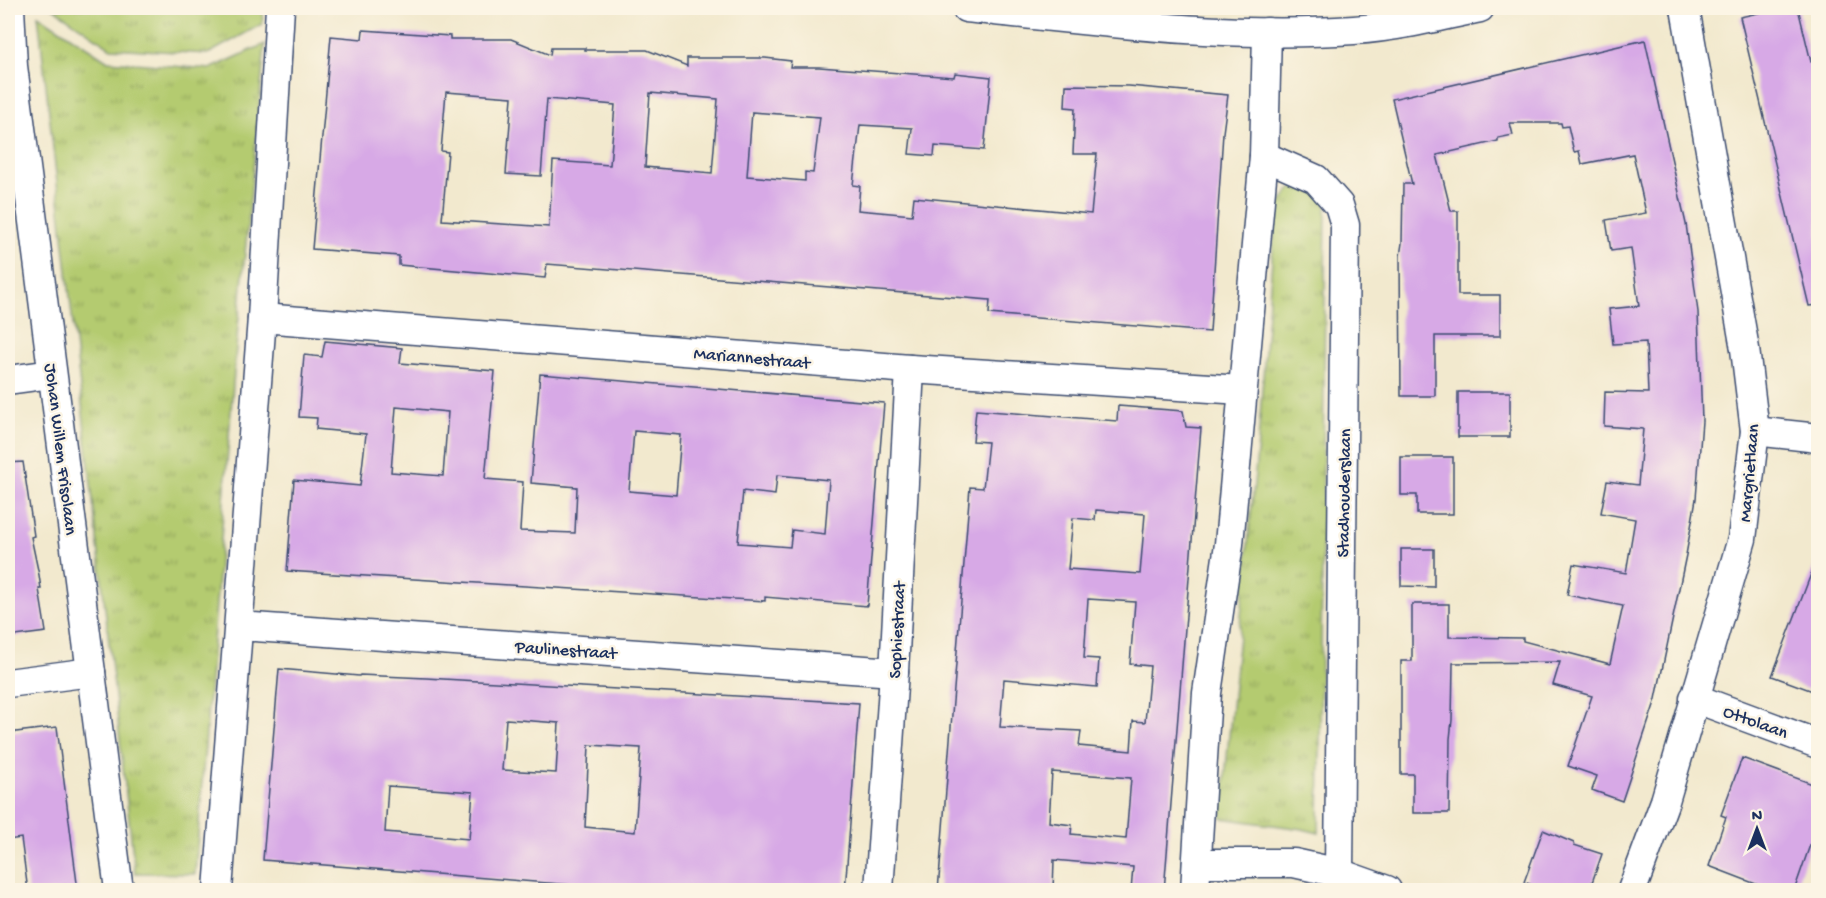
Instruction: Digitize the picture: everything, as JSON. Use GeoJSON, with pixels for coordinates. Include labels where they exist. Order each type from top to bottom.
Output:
{"type":"FeatureCollection","features":[{"type":"Feature","properties":{"kind":"street","name":"Johan Willem Frisolaan"},"geometry":{"type":"LineString","coordinates":[[10,8],[13,66],[118,891]]}},
{"type":"Feature","properties":{"kind":"street"},"geometry":{"type":"LineString","coordinates":[[218,891],[262,318],[280,8]]}},
{"type":"Feature","properties":{"kind":"street"},"geometry":{"type":"LineString","coordinates":[[966,8],[1187,30],[1267,32],[1355,30],[1429,20],[1480,8]]}},
{"type":"Feature","properties":{"kind":"street","name":"Margrietlaan"},"geometry":{"type":"LineString","coordinates":[[1632,891],[1665,801],[1742,539],[1755,431],[1745,349],[1684,8]]}},
{"type":"Feature","properties":{"kind":"street"},"geometry":{"type":"LineString","coordinates":[[1195,891],[1207,693],[1229,544],[1264,156],[1267,32]]}},
{"type":"Feature","properties":{"kind":"street","name":"Stadhouderslaan"},"geometry":{"type":"LineString","coordinates":[[1264,156],[1316,179],[1339,205],[1345,225],[1339,873]]}},
{"type":"Feature","properties":{"kind":"street","name":"Mariannestraat"},"geometry":{"type":"LineString","coordinates":[[262,318],[910,369],[1242,390]]}},
{"type":"Feature","properties":{"kind":"street","name":"Sophiestraat"},"geometry":{"type":"LineString","coordinates":[[879,891],[894,672],[910,369]]}},
{"type":"Feature","properties":{"kind":"street"},"geometry":{"type":"LineString","coordinates":[[8,380],[52,374]]}},
{"type":"Feature","properties":{"kind":"street"},"geometry":{"type":"LineString","coordinates":[[1755,431],[1818,438]]}},
{"type":"Feature","properties":{"kind":"street","name":"Paulinestraat"},"geometry":{"type":"LineString","coordinates":[[239,626],[894,672]]}},
{"type":"Feature","properties":{"kind":"street"},"geometry":{"type":"LineString","coordinates":[[8,683],[91,672]]}},
{"type":"Feature","properties":{"kind":"street","name":"Ottolaan"},"geometry":{"type":"LineString","coordinates":[[1694,698],[1818,744]]}},
{"type":"Feature","properties":{"kind":"street"},"geometry":{"type":"LineString","coordinates":[[1197,863],[1294,863],[1339,873],[1387,891]]}},
{"type":"Feature","properties":{"kind":"green space"},"geometry":{"type":"Polygon","coordinates":[[[53,8],[264,8],[262,24],[208,54],[111,48],[53,8]]]}},
{"type":"Feature","properties":{"kind":"green space"},"geometry":{"type":"Polygon","coordinates":[[[38,15],[108,61],[210,69],[265,44],[235,359],[195,874],[135,873],[38,15]]]}},
{"type":"Feature","properties":{"kind":"green space"},"geometry":{"type":"Polygon","coordinates":[[[1301,186],[1326,197],[1319,833],[1221,818],[1258,443],[1276,208],[1291,189],[1301,186]]]}},
{"type":"Feature","properties":{"kind":"building"},"geometry":{"type":"Polygon","coordinates":[[[1781,8],[1798,8],[1811,62],[1818,61],[1818,305],[1809,306],[1740,17],[1781,8]]]}},
{"type":"Feature","properties":{"kind":"building"},"geometry":{"type":"Polygon","coordinates":[[[363,30],[450,36],[450,39],[511,39],[550,55],[551,48],[647,50],[687,66],[687,58],[765,58],[791,61],[790,67],[954,77],[955,73],[991,77],[984,150],[935,146],[934,156],[909,154],[912,128],[860,125],[853,185],[860,186],[858,210],[912,215],[914,197],[1091,214],[1097,154],[1073,154],[1075,108],[1065,107],[1066,85],[1129,86],[1228,95],[1223,133],[1210,332],[989,314],[990,300],[547,264],[545,278],[399,265],[399,256],[312,249],[331,36],[362,39],[363,30]],[[446,92],[441,151],[448,152],[442,220],[549,227],[553,161],[610,165],[615,105],[547,99],[541,176],[506,174],[512,97],[446,92]],[[650,93],[645,167],[712,173],[718,99],[650,93]],[[752,112],[747,176],[805,181],[805,172],[813,173],[820,117],[752,112]]]}},
{"type":"Feature","properties":{"kind":"building"},"geometry":{"type":"Polygon","coordinates":[[[1645,40],[1686,224],[1698,312],[1702,421],[1696,499],[1656,699],[1622,801],[1592,790],[1597,776],[1568,766],[1592,696],[1553,685],[1560,662],[1453,663],[1449,813],[1413,813],[1413,774],[1401,774],[1401,661],[1412,661],[1412,604],[1449,604],[1449,637],[1523,638],[1523,641],[1610,664],[1623,606],[1567,595],[1573,564],[1626,573],[1635,519],[1601,513],[1607,481],[1638,485],[1643,429],[1604,426],[1605,392],[1648,393],[1646,342],[1613,344],[1609,309],[1639,306],[1631,248],[1611,251],[1606,220],[1646,213],[1633,154],[1582,164],[1579,151],[1574,152],[1568,126],[1562,127],[1561,123],[1510,123],[1513,135],[1498,138],[1498,141],[1437,155],[1451,211],[1458,211],[1458,295],[1500,295],[1500,336],[1435,336],[1435,396],[1401,396],[1400,256],[1403,184],[1412,184],[1392,99],[1645,40]]]}},
{"type":"Feature","properties":{"kind":"building"},"geometry":{"type":"Polygon","coordinates":[[[325,341],[402,348],[400,363],[495,371],[485,479],[523,482],[520,531],[575,533],[577,487],[531,483],[540,374],[884,403],[867,606],[765,597],[765,601],[287,571],[294,480],[360,486],[366,434],[316,429],[317,418],[299,417],[304,355],[322,357],[325,341]],[[396,407],[391,472],[443,476],[448,412],[396,407]],[[634,431],[629,491],[676,495],[681,435],[634,431]],[[777,475],[775,495],[743,491],[738,543],[790,547],[792,530],[825,534],[829,480],[777,475]]]}},
{"type":"Feature","properties":{"kind":"building"},"geometry":{"type":"Polygon","coordinates":[[[1458,392],[1510,392],[1510,437],[1458,437],[1458,392]]]}},
{"type":"Feature","properties":{"kind":"building"},"geometry":{"type":"Polygon","coordinates":[[[1118,406],[1183,411],[1186,427],[1201,428],[1164,891],[1131,891],[1133,867],[1054,860],[1053,891],[938,891],[970,487],[983,488],[988,442],[973,441],[976,410],[1117,421],[1118,406]],[[1096,510],[1095,520],[1073,518],[1068,569],[1140,574],[1145,514],[1096,510]],[[1088,599],[1084,658],[1099,659],[1097,687],[1004,679],[1000,727],[1081,731],[1079,746],[1131,751],[1133,721],[1145,722],[1150,666],[1130,664],[1135,602],[1088,599]],[[1052,772],[1049,822],[1072,825],[1071,834],[1126,839],[1131,778],[1052,772]]]}},
{"type":"Feature","properties":{"kind":"building"},"geometry":{"type":"Polygon","coordinates":[[[1401,457],[1453,457],[1453,514],[1417,514],[1417,495],[1401,495],[1401,457]]]}},
{"type":"Feature","properties":{"kind":"building"},"geometry":{"type":"Polygon","coordinates":[[[23,462],[34,536],[31,537],[39,575],[46,632],[8,637],[8,463],[23,462]]]}},
{"type":"Feature","properties":{"kind":"building"},"geometry":{"type":"Polygon","coordinates":[[[1401,549],[1434,549],[1434,587],[1401,586],[1401,549]]]}},
{"type":"Feature","properties":{"kind":"building"},"geometry":{"type":"Polygon","coordinates":[[[1816,561],[1818,561],[1818,693],[1772,676],[1816,561]]]}},
{"type":"Feature","properties":{"kind":"building"},"geometry":{"type":"Polygon","coordinates":[[[279,669],[359,676],[859,703],[845,891],[647,891],[263,860],[279,669]],[[506,719],[502,770],[556,773],[559,723],[506,719]],[[589,745],[585,827],[635,832],[641,748],[589,745]],[[388,786],[385,832],[469,839],[473,792],[388,786]]]}},
{"type":"Feature","properties":{"kind":"building"},"geometry":{"type":"Polygon","coordinates":[[[57,727],[78,891],[28,891],[21,838],[8,840],[8,733],[57,727]]]}},
{"type":"Feature","properties":{"kind":"building"},"geometry":{"type":"Polygon","coordinates":[[[1742,758],[1818,786],[1818,822],[1794,891],[1774,891],[1709,866],[1726,817],[1721,815],[1742,758]]]}},
{"type":"Feature","properties":{"kind":"building"},"geometry":{"type":"Polygon","coordinates":[[[1543,830],[1574,843],[1574,845],[1602,854],[1589,891],[1548,891],[1524,882],[1543,830]]]}}]}
